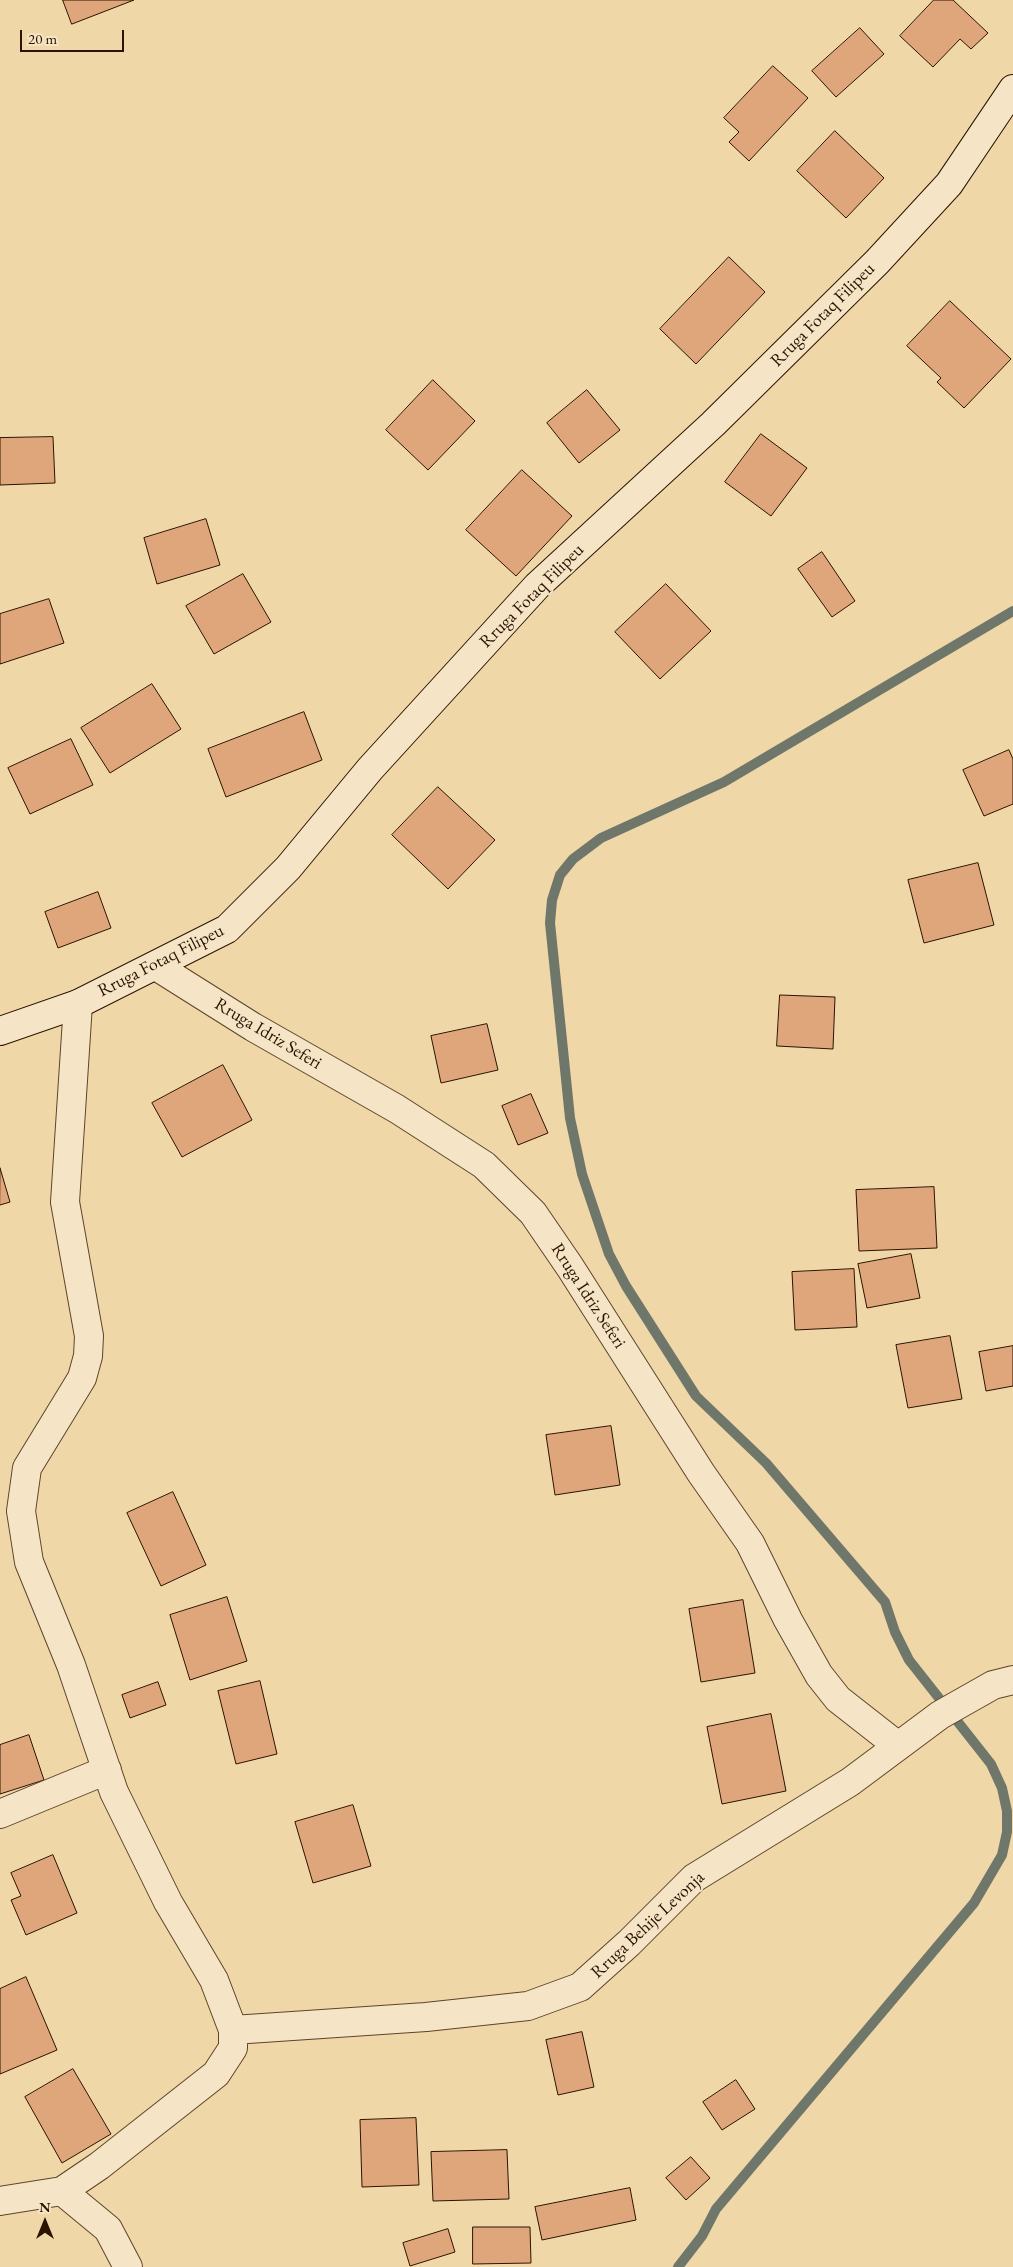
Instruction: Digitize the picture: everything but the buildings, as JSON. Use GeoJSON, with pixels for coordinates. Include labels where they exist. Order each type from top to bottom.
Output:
{"type":"FeatureCollection","features":[{"type":"Feature","properties":{"kind":"street","name":"Rruga Fotaq Filipeu"},"geometry":{"type":"LineString","coordinates":[[0,1031],[78,1004],[156,966],[227,928],[288,868],[370,769],[537,586],[713,424],[877,262],[949,184],[1013,89]]}},
{"type":"Feature","properties":{"kind":"street","name":"Rruga Idriz Seferi"},"geometry":{"type":"LineString","coordinates":[[156,966],[254,1027],[397,1109],[484,1165],[533,1213],[575,1275],[701,1473],[750,1543],[818,1675],[838,1699],[898,1746]]}},
{"type":"Feature","properties":{"kind":"street"},"geometry":{"type":"LineString","coordinates":[[0,2201],[62,2191],[99,2166],[216,2074],[233,2048],[233,2030],[214,1980],[168,1902],[114,1792],[71,1665],[29,1562],[21,1511],[27,1468],[82,1378],[88,1356],[89,1336],[65,1202],[78,1004]]}},
{"type":"Feature","properties":{"kind":"street","name":"Rruga Behije Levonja"},"geometry":{"type":"LineString","coordinates":[[233,2030],[426,2017],[528,2006],[580,1987],[629,1943],[694,1878],[844,1786],[940,1715],[1003,1682]]}},
{"type":"Feature","properties":{"kind":"street"},"geometry":{"type":"LineString","coordinates":[[0,1814],[107,1770]]}},
{"type":"Feature","properties":{"kind":"street"},"geometry":{"type":"LineString","coordinates":[[62,2191],[108,2229],[128,2267]]}},
{"type":"Feature","properties":{"kind":"waterway"},"geometry":{"type":"LineString","coordinates":[[678,2267],[702,2236],[716,2209],[974,1903],[1002,1855],[1007,1832],[1007,1811],[1002,1788],[991,1764],[909,1660],[895,1632],[885,1602],[766,1463],[696,1396],[626,1286],[609,1254],[582,1174],[570,1118],[550,923],[552,900],[560,875],[573,859],[601,838],[724,782],[1013,611]]}}]}
